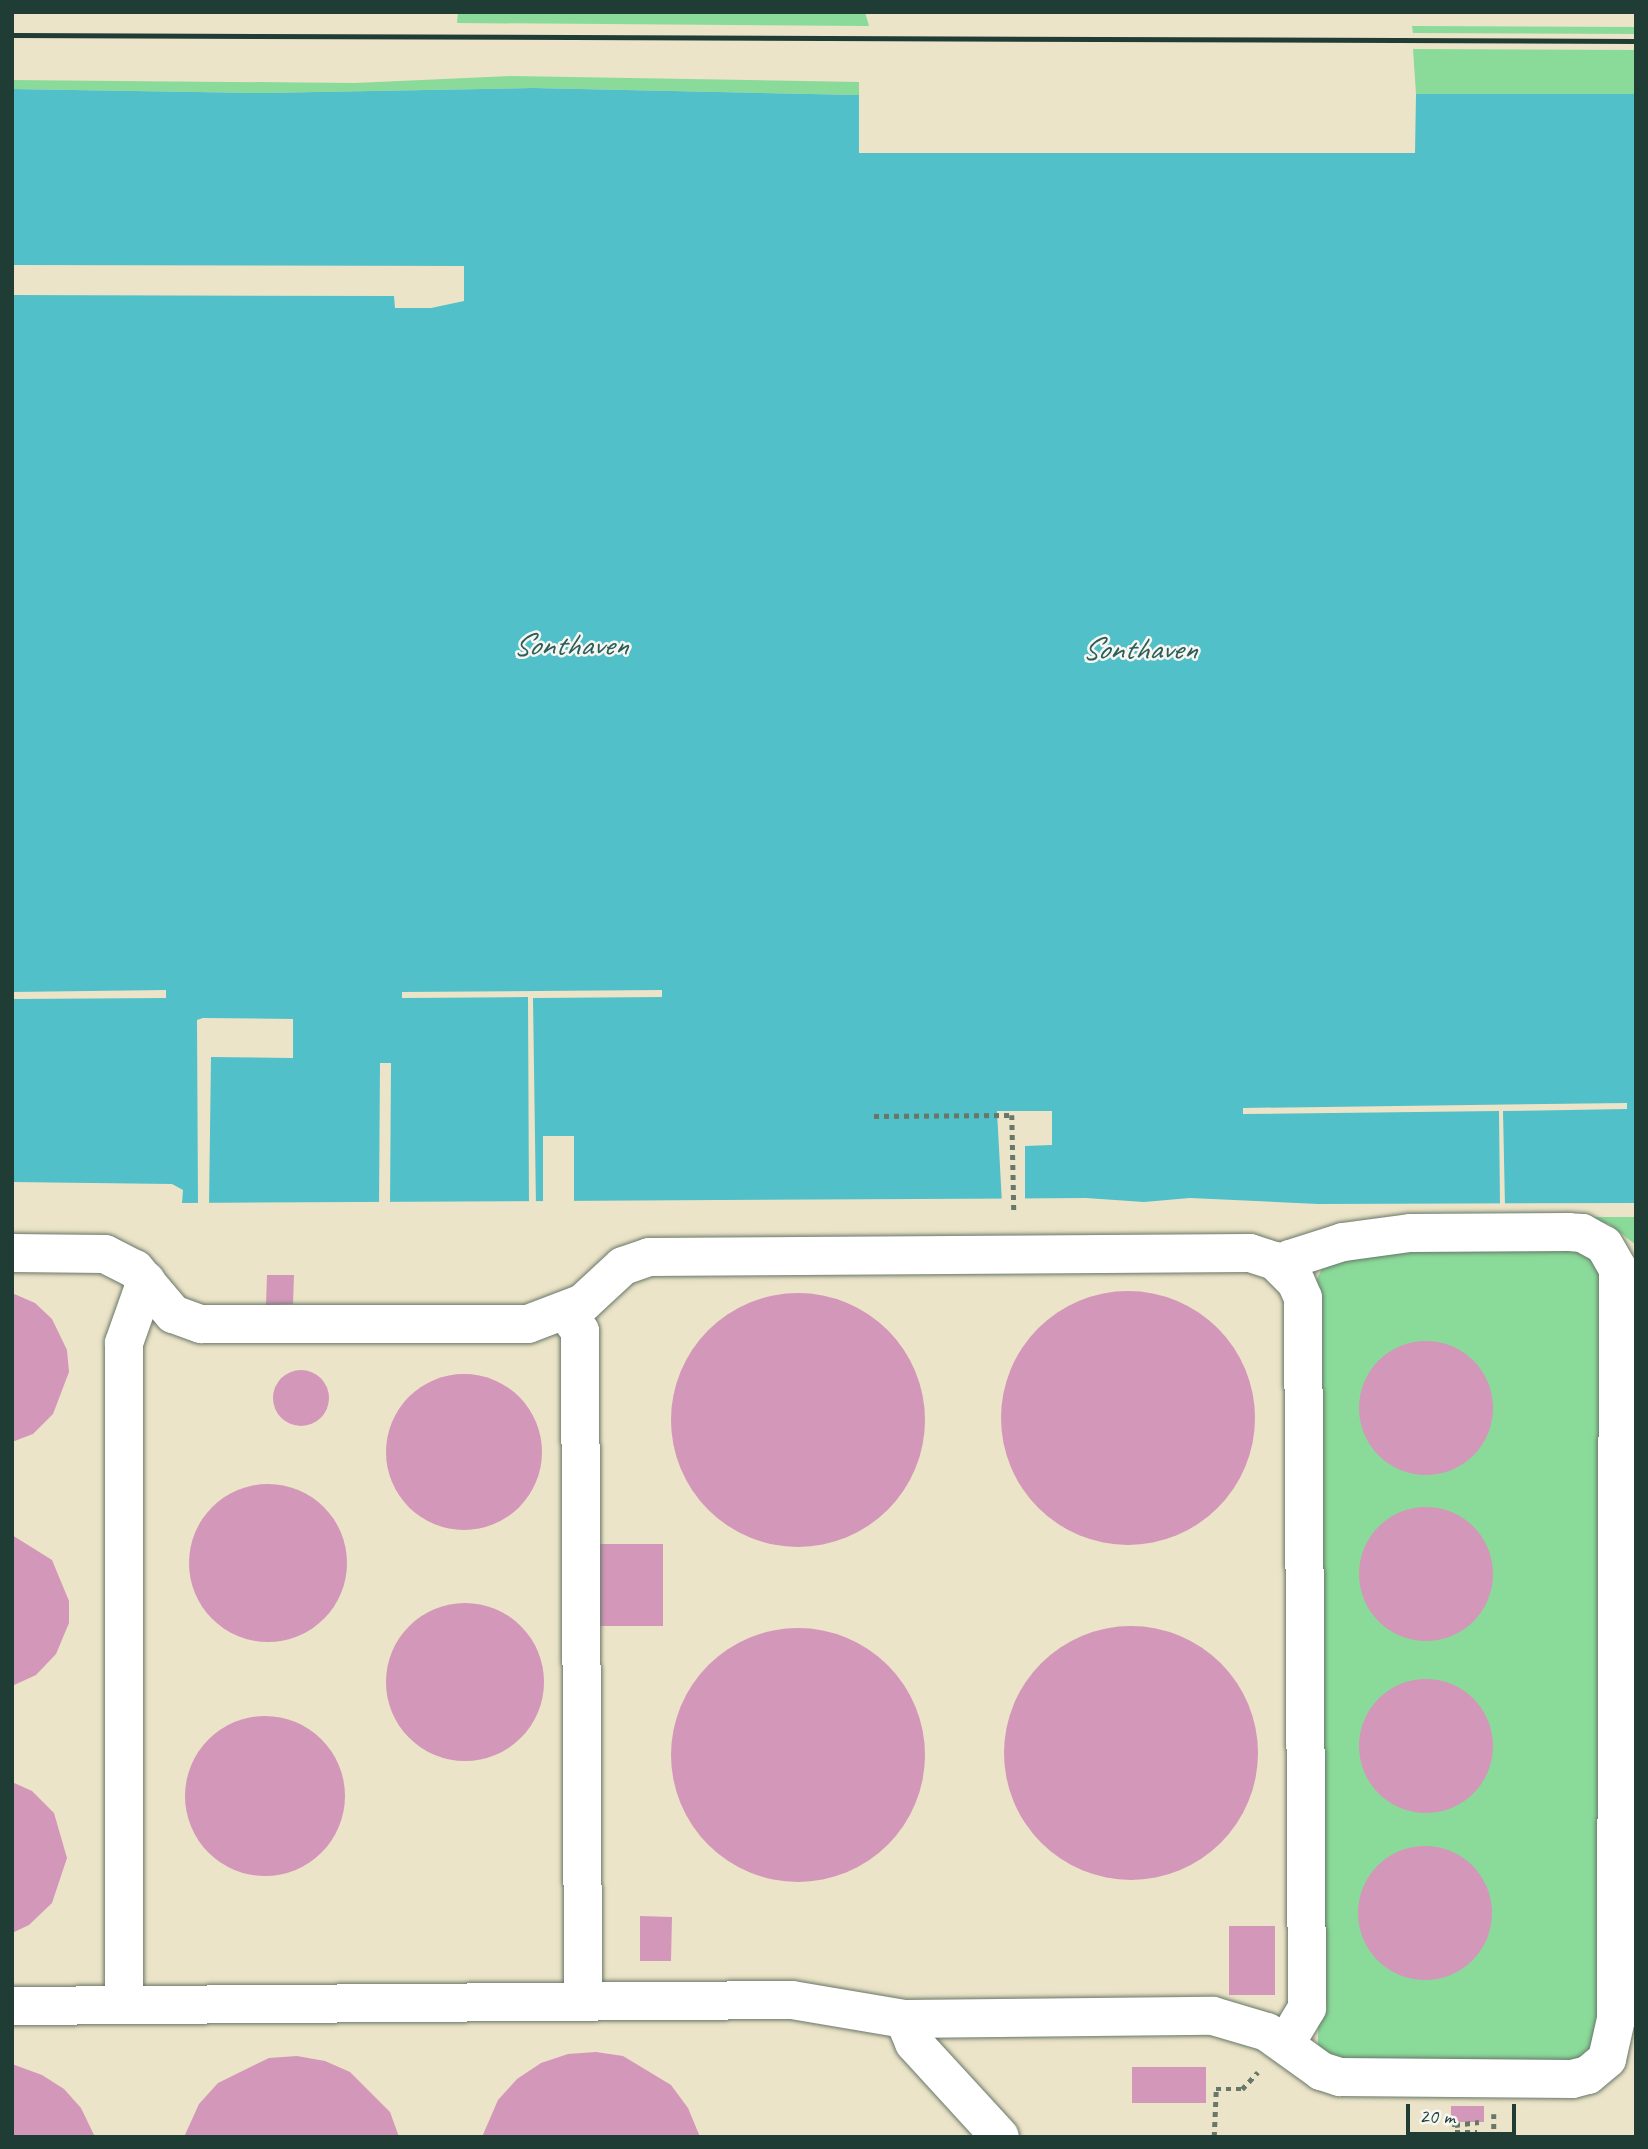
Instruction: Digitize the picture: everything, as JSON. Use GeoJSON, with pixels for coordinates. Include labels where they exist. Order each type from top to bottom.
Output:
{"type":"FeatureCollection","features":[{"type":"Feature","properties":{"kind":"lane"},"geometry":{"type":"LineString","coordinates":[[12,2006],[792,2000],[904,2019],[1213,2016],[1249,2024],[1286,2043],[1321,2071],[1350,2078],[1572,2079],[1599,2069],[1613,2047],[1618,1269],[1604,1245],[1582,1233],[1437,1233],[1324,1246],[1290,1259],[1286,1270]]}},
{"type":"Feature","properties":{"kind":"lane"},"geometry":{"type":"LineString","coordinates":[[12,1253],[105,1254],[135,1269],[146,1281],[161,1306],[201,1324],[528,1324],[566,1312],[583,1303],[623,1266],[649,1257],[1250,1253],[1286,1270],[1303,1298],[1307,1994],[1307,2008],[1286,2043]]}},
{"type":"Feature","properties":{"kind":"lane"},"geometry":{"type":"LineString","coordinates":[[124,2005],[124,1343],[146,1281]]}},
{"type":"Feature","properties":{"kind":"lane"},"geometry":{"type":"LineString","coordinates":[[566,1312],[580,1331],[583,2001]]}},
{"type":"Feature","properties":{"kind":"lane"},"geometry":{"type":"LineString","coordinates":[[904,2019],[914,2043],[1000,2137]]}},
{"type":"Feature","properties":{"kind":"path"},"geometry":{"type":"LineString","coordinates":[[874,1116],[1012,1115],[1014,1211]]}},
{"type":"Feature","properties":{"kind":"path"},"geometry":{"type":"LineString","coordinates":[[1214,2137],[1216,2089],[1242,2089],[1286,2043]]}},
{"type":"Feature","properties":{"kind":"path"},"geometry":{"type":"LineString","coordinates":[[1494,2120],[1494,2137]]}},
{"type":"Feature","properties":{"kind":"path"},"geometry":{"type":"LineString","coordinates":[[1477,2137],[1477,2132],[1455,2132],[1455,2124],[1479,2122]]}},
{"type":"Feature","properties":{"kind":"green space"},"geometry":{"type":"Polygon","coordinates":[[[458,12],[865,12],[869,26],[457,23],[458,12]]]}},
{"type":"Feature","properties":{"kind":"green space"},"geometry":{"type":"Polygon","coordinates":[[[1412,26],[1636,27],[1636,34],[1413,33],[1412,26]]]}},
{"type":"Feature","properties":{"kind":"green space"},"geometry":{"type":"Polygon","coordinates":[[[1413,49],[1636,50],[1636,94],[1416,94],[1413,49]]]}},
{"type":"Feature","properties":{"kind":"green space"},"geometry":{"type":"Polygon","coordinates":[[[511,76],[859,82],[859,95],[533,88],[262,93],[12,89],[12,80],[355,83],[511,76]]]}},
{"type":"Feature","properties":{"kind":"green space"},"geometry":{"type":"Polygon","coordinates":[[[1581,1217],[1636,1217],[1636,1245],[1609,1224],[1581,1217]]]}},
{"type":"Feature","properties":{"kind":"green space"},"geometry":{"type":"Polygon","coordinates":[[[1419,1244],[1579,1245],[1601,1268],[1602,2024],[1596,2046],[1578,2061],[1355,2069],[1318,2050],[1317,1279],[1324,1264],[1419,1244]]]}},
{"type":"Feature","properties":{"kind":"water","name":"Sonthaven"},"geometry":{"type":"Polygon","coordinates":[[[533,88],[859,95],[859,153],[1415,153],[1416,94],[1636,94],[1636,1203],[1318,1204],[1190,1198],[1144,1202],[1086,1198],[182,1203],[183,1190],[172,1184],[12,1182],[12,89],[262,93],[533,88]]]}},
{"type":"Feature","properties":{"kind":"pier"},"geometry":{"type":"Polygon","coordinates":[[[12,265],[464,266],[464,301],[431,308],[395,308],[394,296],[12,295],[12,265]]]}},
{"type":"Feature","properties":{"kind":"pier"},"geometry":{"type":"Polygon","coordinates":[[[166,990],[166,998],[12,999],[12,992],[166,990]]]}},
{"type":"Feature","properties":{"kind":"pier"},"geometry":{"type":"Polygon","coordinates":[[[662,990],[662,997],[533,998],[536,1206],[529,1206],[528,997],[402,998],[402,992],[662,990]]]}},
{"type":"Feature","properties":{"kind":"pier"},"geometry":{"type":"Polygon","coordinates":[[[293,1019],[293,1058],[211,1057],[209,1206],[198,1206],[197,1020],[293,1019]]]}},
{"type":"Feature","properties":{"kind":"pier"},"geometry":{"type":"Polygon","coordinates":[[[380,1063],[391,1063],[390,1206],[379,1206],[380,1063]]]}},
{"type":"Feature","properties":{"kind":"pier"},"geometry":{"type":"Polygon","coordinates":[[[1627,1103],[1627,1109],[1503,1111],[1505,1207],[1500,1207],[1499,1111],[1243,1114],[1243,1108],[1627,1103]]]}},
{"type":"Feature","properties":{"kind":"pier"},"geometry":{"type":"Polygon","coordinates":[[[997,1111],[1052,1111],[1052,1145],[1025,1146],[1025,1203],[1002,1204],[997,1111]]]}},
{"type":"Feature","properties":{"kind":"pier"},"geometry":{"type":"Polygon","coordinates":[[[543,1136],[574,1136],[574,1206],[543,1206],[543,1136]]]}},
{"type":"Feature","properties":{"kind":"building"},"geometry":{"type":"Polygon","coordinates":[[[267,1275],[294,1275],[293,1304],[266,1305],[267,1275]]]}},
{"type":"Feature","properties":{"kind":"building"},"geometry":{"type":"Polygon","coordinates":[[[1128,1291],[1153,1294],[1176,1301],[1188,1306],[1218,1328],[1240,1358],[1245,1370],[1252,1393],[1255,1418],[1252,1443],[1245,1466],[1240,1478],[1218,1508],[1188,1530],[1176,1535],[1153,1542],[1128,1545],[1103,1542],[1080,1535],[1068,1530],[1038,1508],[1016,1478],[1011,1466],[1004,1443],[1001,1418],[1004,1393],[1011,1370],[1016,1358],[1038,1328],[1068,1306],[1080,1301],[1103,1294],[1128,1291]]]}},
{"type":"Feature","properties":{"kind":"building"},"geometry":{"type":"Polygon","coordinates":[[[12,1293],[35,1303],[52,1319],[67,1350],[69,1372],[53,1414],[33,1434],[12,1442],[12,1293]]]}},
{"type":"Feature","properties":{"kind":"building"},"geometry":{"type":"Polygon","coordinates":[[[798,1293],[823,1296],[846,1303],[858,1308],[888,1330],[910,1360],[915,1372],[922,1395],[925,1420],[922,1445],[915,1468],[910,1480],[888,1510],[858,1532],[846,1537],[823,1544],[798,1547],[773,1544],[750,1537],[738,1532],[708,1510],[686,1480],[681,1468],[674,1445],[671,1420],[674,1395],[681,1372],[686,1360],[708,1330],[738,1308],[750,1303],[773,1296],[798,1293]]]}},
{"type":"Feature","properties":{"kind":"building"},"geometry":{"type":"Polygon","coordinates":[[[1426,1341],[1451,1347],[1473,1361],[1487,1383],[1493,1408],[1487,1433],[1473,1455],[1451,1469],[1426,1475],[1401,1469],[1379,1455],[1365,1433],[1359,1408],[1365,1383],[1379,1361],[1401,1347],[1426,1341]]]}},
{"type":"Feature","properties":{"kind":"building"},"geometry":{"type":"Polygon","coordinates":[[[295,1370],[307,1370],[317,1374],[325,1382],[329,1398],[325,1414],[317,1422],[307,1426],[295,1426],[285,1422],[277,1414],[273,1404],[273,1392],[277,1382],[285,1374],[295,1370]]]}},
{"type":"Feature","properties":{"kind":"building"},"geometry":{"type":"Polygon","coordinates":[[[464,1374],[494,1380],[519,1397],[536,1422],[542,1452],[536,1482],[519,1507],[494,1524],[464,1530],[434,1524],[409,1507],[392,1482],[386,1452],[392,1422],[409,1397],[434,1380],[464,1374]]]}},
{"type":"Feature","properties":{"kind":"building"},"geometry":{"type":"Polygon","coordinates":[[[268,1484],[298,1490],[324,1507],[341,1533],[347,1563],[341,1593],[324,1619],[298,1636],[268,1642],[238,1636],[212,1619],[195,1593],[189,1563],[195,1533],[212,1507],[238,1490],[268,1484]]]}},
{"type":"Feature","properties":{"kind":"building"},"geometry":{"type":"Polygon","coordinates":[[[1426,1507],[1451,1513],[1473,1527],[1487,1549],[1493,1574],[1487,1599],[1473,1621],[1451,1635],[1426,1641],[1401,1635],[1379,1621],[1365,1599],[1359,1574],[1365,1549],[1379,1527],[1401,1513],[1426,1507]]]}},
{"type":"Feature","properties":{"kind":"building"},"geometry":{"type":"Polygon","coordinates":[[[12,1535],[52,1560],[69,1601],[69,1623],[56,1654],[36,1675],[12,1686],[12,1535]]]}},
{"type":"Feature","properties":{"kind":"building"},"geometry":{"type":"Polygon","coordinates":[[[597,1544],[663,1544],[663,1626],[598,1626],[597,1544]]]}},
{"type":"Feature","properties":{"kind":"building"},"geometry":{"type":"Polygon","coordinates":[[[465,1603],[495,1609],[521,1626],[538,1652],[544,1682],[538,1712],[521,1738],[495,1755],[465,1761],[435,1755],[409,1738],[392,1712],[386,1682],[392,1652],[409,1626],[435,1609],[465,1603]]]}},
{"type":"Feature","properties":{"kind":"building"},"geometry":{"type":"Polygon","coordinates":[[[1131,1626],[1156,1629],[1179,1636],[1191,1641],[1221,1663],[1243,1693],[1248,1705],[1255,1728],[1258,1753],[1255,1778],[1248,1801],[1243,1813],[1221,1843],[1191,1865],[1179,1870],[1156,1877],[1131,1880],[1106,1877],[1083,1870],[1071,1865],[1041,1843],[1019,1813],[1014,1801],[1007,1778],[1004,1753],[1007,1728],[1014,1705],[1019,1693],[1041,1663],[1071,1641],[1083,1636],[1106,1629],[1131,1626]]]}},
{"type":"Feature","properties":{"kind":"building"},"geometry":{"type":"Polygon","coordinates":[[[798,1628],[823,1631],[846,1638],[858,1643],[888,1665],[910,1695],[915,1707],[922,1730],[925,1755],[922,1780],[915,1803],[910,1815],[888,1845],[858,1867],[846,1872],[823,1879],[798,1882],[773,1879],[750,1872],[738,1867],[708,1845],[686,1815],[681,1803],[674,1780],[671,1755],[674,1730],[681,1707],[686,1695],[708,1665],[738,1643],[750,1638],[773,1631],[798,1628]]]}},
{"type":"Feature","properties":{"kind":"building"},"geometry":{"type":"Polygon","coordinates":[[[1426,1679],[1451,1685],[1473,1699],[1487,1721],[1493,1746],[1487,1771],[1473,1793],[1451,1807],[1426,1813],[1401,1807],[1379,1793],[1365,1771],[1359,1746],[1365,1721],[1379,1699],[1401,1685],[1426,1679]]]}},
{"type":"Feature","properties":{"kind":"building"},"geometry":{"type":"Polygon","coordinates":[[[265,1716],[296,1722],[322,1739],[339,1765],[345,1796],[339,1827],[322,1853],[296,1870],[265,1876],[234,1870],[208,1853],[191,1827],[185,1796],[191,1765],[208,1739],[234,1722],[265,1716]]]}},
{"type":"Feature","properties":{"kind":"building"},"geometry":{"type":"Polygon","coordinates":[[[12,1782],[32,1791],[54,1813],[67,1858],[52,1903],[29,1925],[12,1933],[12,1782]]]}},
{"type":"Feature","properties":{"kind":"building"},"geometry":{"type":"Polygon","coordinates":[[[1425,1846],[1450,1852],[1472,1866],[1486,1888],[1492,1913],[1486,1938],[1472,1960],[1450,1974],[1425,1980],[1400,1974],[1378,1960],[1364,1938],[1358,1913],[1364,1888],[1378,1866],[1400,1852],[1425,1846]]]}},
{"type":"Feature","properties":{"kind":"building"},"geometry":{"type":"Polygon","coordinates":[[[640,1916],[672,1917],[671,1961],[640,1961],[640,1916]]]}},
{"type":"Feature","properties":{"kind":"building"},"geometry":{"type":"Polygon","coordinates":[[[1229,1926],[1275,1926],[1275,1995],[1229,1995],[1229,1926]]]}},
{"type":"Feature","properties":{"kind":"building"},"geometry":{"type":"Polygon","coordinates":[[[596,2052],[623,2056],[671,2085],[688,2108],[700,2137],[482,2137],[498,2100],[517,2079],[541,2063],[568,2054],[596,2052]]]}},
{"type":"Feature","properties":{"kind":"building"},"geometry":{"type":"Polygon","coordinates":[[[297,2056],[325,2061],[350,2072],[390,2112],[399,2137],[184,2137],[199,2104],[218,2083],[269,2058],[297,2056]]]}},
{"type":"Feature","properties":{"kind":"building"},"geometry":{"type":"Polygon","coordinates":[[[12,2064],[42,2075],[64,2089],[81,2108],[95,2137],[12,2137],[12,2064]]]}},
{"type":"Feature","properties":{"kind":"building"},"geometry":{"type":"Polygon","coordinates":[[[1132,2067],[1206,2067],[1206,2103],[1132,2103],[1132,2067]]]}},
{"type":"Feature","properties":{"kind":"building"},"geometry":{"type":"Polygon","coordinates":[[[1451,2106],[1484,2106],[1484,2122],[1451,2122],[1451,2106]]]}},
{"type":"Feature","properties":{"kind":"railway"},"geometry":{"type":"LineString","coordinates":[[12,35],[1636,41]]}}]}
